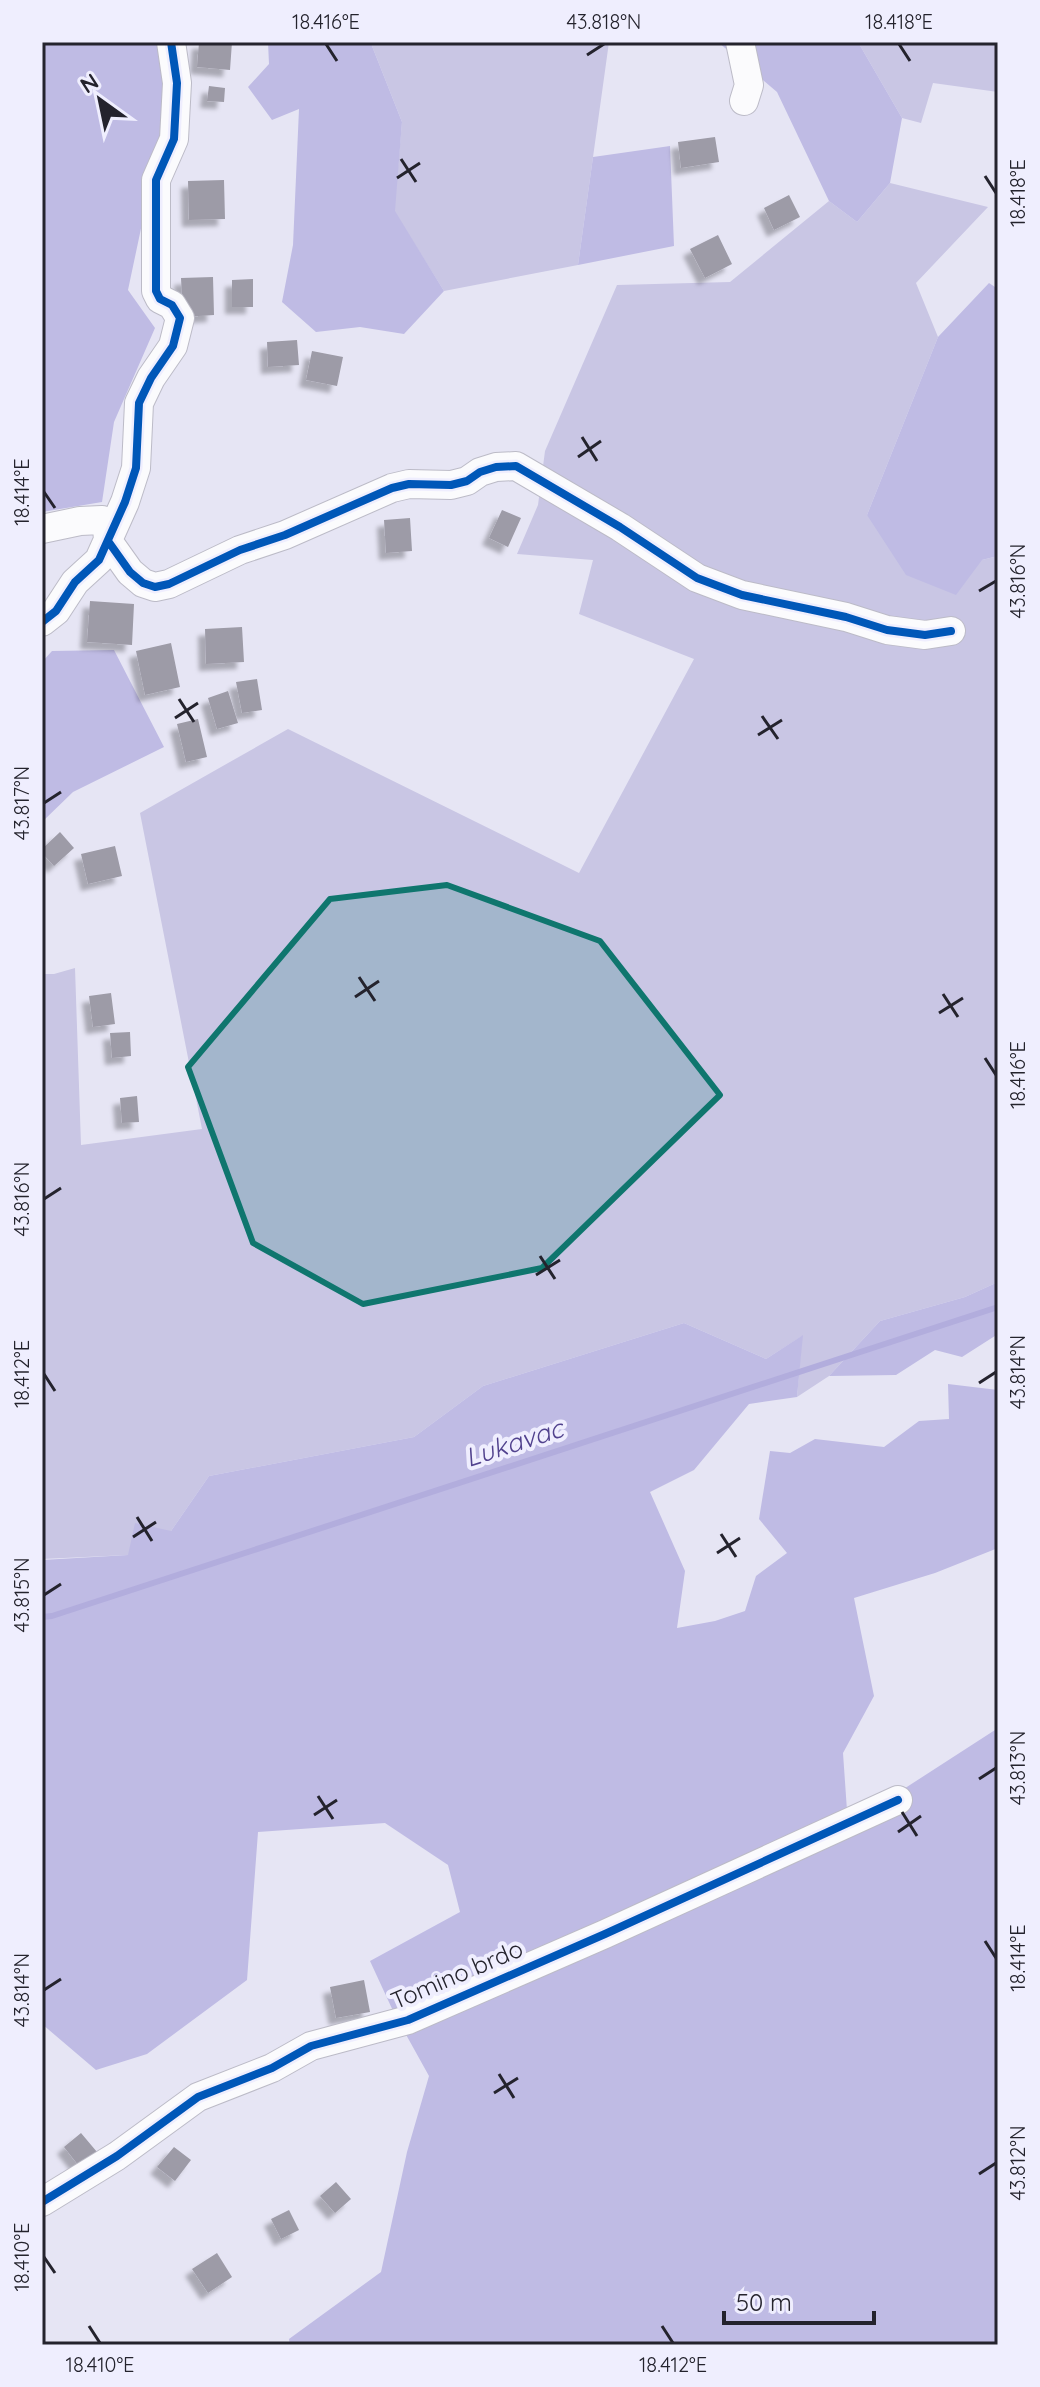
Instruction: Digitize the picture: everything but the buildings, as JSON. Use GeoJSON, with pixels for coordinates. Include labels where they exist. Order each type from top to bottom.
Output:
{"type":"FeatureCollection","features":[{"type":"Feature","properties":{"kind":"street"},"geometry":{"type":"LineString","coordinates":[[42,622],[56,611],[75,582],[99,560],[108,541],[136,468],[139,403],[151,378],[173,346],[180,318],[172,305],[160,299],[156,291],[156,180],[174,139],[177,83],[171,42]]}},
{"type":"Feature","properties":{"kind":"street"},"geometry":{"type":"LineString","coordinates":[[740,42],[749,85],[744,101]]}},
{"type":"Feature","properties":{"kind":"street"},"geometry":{"type":"LineString","coordinates":[[42,529],[102,520],[107,526],[108,541],[130,572],[143,583],[155,587],[169,584],[240,550],[285,535],[392,488],[409,484],[451,485],[496,467],[516,466],[620,527],[697,578],[742,595],[846,617],[887,630],[925,635],[951,631]]}},
{"type":"Feature","properties":{"kind":"street","name":"Tomino brdo"},"geometry":{"type":"LineString","coordinates":[[42,2202],[117,2156],[198,2097],[272,2068],[311,2046],[408,2020],[898,1800]]}},
{"type":"Feature","properties":{"kind":"highlighted area"},"geometry":{"type":"Polygon","coordinates":[[[447,885],[600,941],[720,1095],[542,1268],[363,1304],[253,1243],[188,1067],[330,899],[447,885]]]}},
{"type":"Feature","properties":{"kind":"shaded area"},"geometry":{"type":"Polygon","coordinates":[[[42,42],[164,42],[172,82],[128,290],[155,328],[114,422],[102,502],[42,512],[42,42]]]}},
{"type":"Feature","properties":{"kind":"shaded area"},"geometry":{"type":"Polygon","coordinates":[[[268,42],[372,42],[402,122],[395,211],[444,291],[404,334],[360,327],[316,332],[282,302],[293,245],[299,109],[272,120],[248,87],[269,64],[268,42]]]}},
{"type":"Feature","properties":{"kind":"shaded area"},"geometry":{"type":"Polygon","coordinates":[[[372,42],[609,42],[578,265],[444,291],[394,211],[402,122],[372,42]]]}},
{"type":"Feature","properties":{"kind":"shaded area"},"geometry":{"type":"Polygon","coordinates":[[[718,42],[858,42],[902,118],[890,183],[857,222],[829,201],[777,92],[718,42]]]}},
{"type":"Feature","properties":{"kind":"shaded area"},"geometry":{"type":"Polygon","coordinates":[[[858,42],[998,42],[998,92],[933,83],[921,123],[902,118],[858,42]]]}},
{"type":"Feature","properties":{"kind":"shaded area"},"geometry":{"type":"Polygon","coordinates":[[[670,146],[674,246],[578,265],[593,157],[670,146]]]}},
{"type":"Feature","properties":{"kind":"shaded area"},"geometry":{"type":"Polygon","coordinates":[[[890,183],[988,207],[916,283],[938,337],[867,515],[982,560],[998,556],[998,1282],[965,1297],[880,1321],[829,1376],[797,1397],[802,1336],[766,1359],[684,1323],[483,1386],[414,1437],[209,1476],[171,1531],[128,1555],[42,1559],[42,974],[75,968],[81,1145],[202,1129],[140,813],[288,729],[579,873],[694,659],[579,614],[593,560],[517,554],[538,505],[545,451],[617,285],[730,282],[829,201],[857,222],[890,183]]]}},
{"type":"Feature","properties":{"kind":"shaded area"},"geometry":{"type":"Polygon","coordinates":[[[989,283],[998,289],[998,556],[982,560],[956,595],[906,575],[867,515],[938,337],[989,283]]]}},
{"type":"Feature","properties":{"kind":"shaded area"},"geometry":{"type":"Polygon","coordinates":[[[114,650],[164,747],[73,792],[42,822],[42,662],[52,651],[114,650]]]}},
{"type":"Feature","properties":{"kind":"shaded area"},"geometry":{"type":"Polygon","coordinates":[[[998,1282],[998,1334],[962,1357],[935,1350],[896,1375],[829,1376],[880,1321],[965,1297],[998,1282]]]}},
{"type":"Feature","properties":{"kind":"shaded area"},"geometry":{"type":"Polygon","coordinates":[[[684,1323],[766,1359],[803,1335],[797,1397],[749,1404],[694,1470],[650,1492],[685,1571],[677,1628],[715,1621],[745,1611],[756,1576],[787,1553],[759,1519],[770,1451],[790,1453],[815,1439],[884,1447],[919,1421],[949,1419],[948,1384],[998,1390],[998,1548],[935,1573],[854,1598],[874,1696],[843,1753],[848,1825],[995,1730],[998,1731],[998,2345],[290,2345],[289,2339],[381,2272],[407,2152],[429,2076],[370,1961],[460,1912],[448,1865],[385,1823],[258,1832],[247,1980],[147,2054],[96,2070],[42,2024],[42,1560],[128,1555],[135,1523],[171,1531],[209,1476],[414,1437],[483,1386],[684,1323]]]}},
{"type":"Feature","properties":{"kind":"waterway","name":"Lukavac"},"geometry":{"type":"LineString","coordinates":[[42,1617],[998,1307]]}},
{"type":"Feature","properties":{"kind":"cycle path"},"geometry":{"type":"LineString","coordinates":[[42,622],[56,611],[75,582],[99,560],[125,502],[136,468],[139,403],[151,378],[173,346],[180,318],[172,305],[160,299],[156,291],[156,180],[174,139],[177,83],[171,42]]}},
{"type":"Feature","properties":{"kind":"cycle path"},"geometry":{"type":"LineString","coordinates":[[108,541],[130,572],[143,583],[155,587],[169,584],[240,550],[285,535],[392,488],[409,484],[451,485],[496,467],[516,466],[620,527],[697,578],[742,595],[846,617],[887,630],[925,635],[951,631]]}},
{"type":"Feature","properties":{"kind":"cycle path"},"geometry":{"type":"LineString","coordinates":[[42,2202],[117,2156],[198,2097],[272,2068],[311,2046],[408,2020],[898,1800]]}}]}
